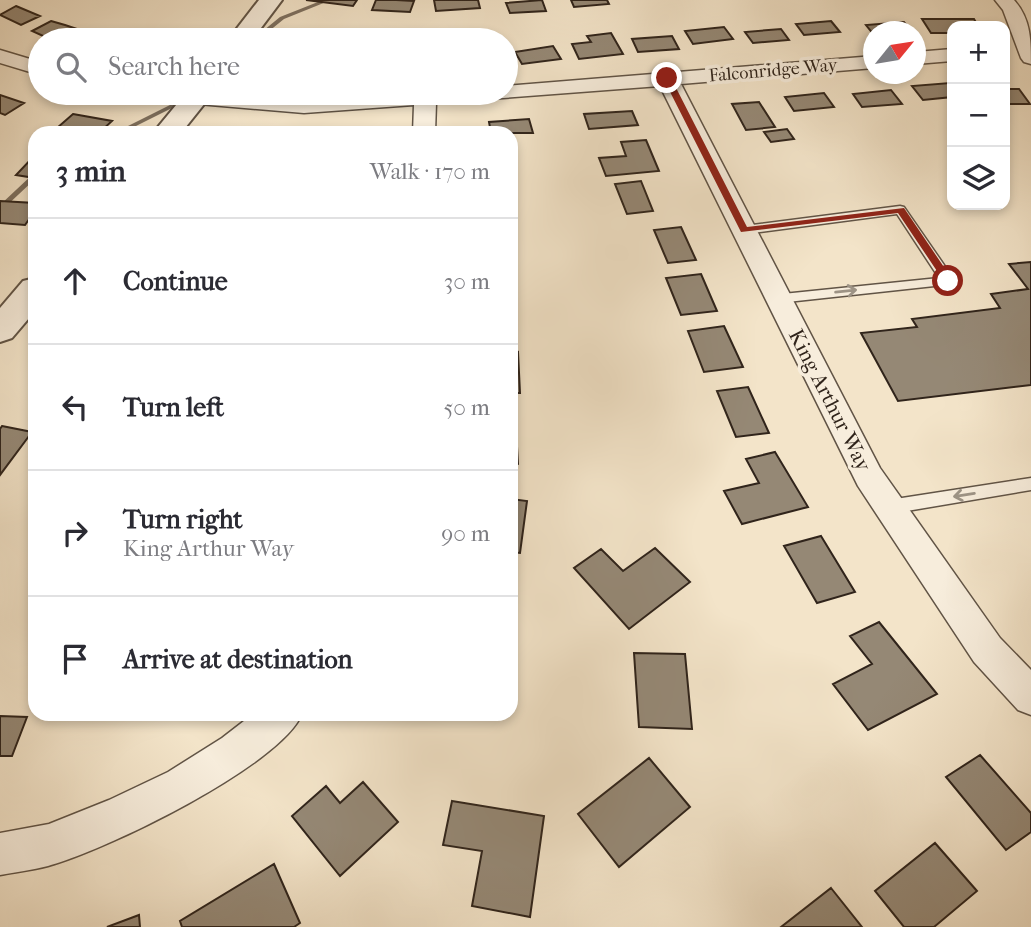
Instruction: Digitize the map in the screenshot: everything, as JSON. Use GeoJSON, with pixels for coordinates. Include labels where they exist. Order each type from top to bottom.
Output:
{"type":"FeatureCollection","features":[{"type":"Feature","properties":{"kind":"street"},"geometry":{"type":"LineString","coordinates":[[249,28],[271,0]]}},
{"type":"Feature","properties":{"kind":"street"},"geometry":{"type":"LineString","coordinates":[[1004,0],[1012,9],[1031,58],[1010,57]]}},
{"type":"Feature","properties":{"kind":"street"},"geometry":{"type":"LineString","coordinates":[[926,57],[947,55]]}},
{"type":"Feature","properties":{"kind":"street"},"geometry":{"type":"LineString","coordinates":[[0,57],[28,65]]}},
{"type":"Feature","properties":{"kind":"street","name":"Falconridge Way"},"geometry":{"type":"LineString","coordinates":[[518,91],[863,62]]}},
{"type":"Feature","properties":{"kind":"street","name":"King Arthur Way"},"geometry":{"type":"LineString","coordinates":[[667,78],[869,477],[987,650],[1031,697]]}},
{"type":"Feature","properties":{"kind":"street"},"geometry":{"type":"LineString","coordinates":[[173,126],[190,105]]}},
{"type":"Feature","properties":{"kind":"street"},"geometry":{"type":"LineString","coordinates":[[293,105],[319,105]]}},
{"type":"Feature","properties":{"kind":"street"},"geometry":{"type":"LineString","coordinates":[[424,126],[425,105]]}},
{"type":"Feature","properties":{"kind":"street"},"geometry":{"type":"LineString","coordinates":[[0,330],[28,297]]}},
{"type":"Feature","properties":{"kind":"street"},"geometry":{"type":"LineString","coordinates":[[0,855],[49,845],[146,804],[182,786],[236,752],[274,721]]}},
{"type":"Feature","properties":{"kind":"lane"},"geometry":{"type":"LineString","coordinates":[[744,230],[900,210],[948,281],[778,298]]}},
{"type":"Feature","properties":{"kind":"lane"},"geometry":{"type":"LineString","coordinates":[[889,507],[1031,484]]}},
{"type":"Feature","properties":{"kind":"building"},"geometry":{"type":"Polygon","coordinates":[[[306,0],[357,0],[353,6],[306,0]]]}},
{"type":"Feature","properties":{"kind":"building"},"geometry":{"type":"Polygon","coordinates":[[[376,0],[414,1],[410,12],[372,10],[376,0]]]}},
{"type":"Feature","properties":{"kind":"building"},"geometry":{"type":"Polygon","coordinates":[[[434,0],[478,0],[480,8],[436,11],[434,0]]]}},
{"type":"Feature","properties":{"kind":"building"},"geometry":{"type":"Polygon","coordinates":[[[542,0],[546,11],[510,13],[506,3],[542,0]]]}},
{"type":"Feature","properties":{"kind":"building"},"geometry":{"type":"Polygon","coordinates":[[[571,0],[607,0],[609,4],[574,7],[571,0]]]}},
{"type":"Feature","properties":{"kind":"building"},"geometry":{"type":"Polygon","coordinates":[[[16,6],[40,16],[21,25],[0,15],[16,6]]]}},
{"type":"Feature","properties":{"kind":"building"},"geometry":{"type":"Polygon","coordinates":[[[922,19],[975,21],[947,21],[947,33],[931,33],[926,21],[922,19]]]}},
{"type":"Feature","properties":{"kind":"building"},"geometry":{"type":"Polygon","coordinates":[[[51,21],[73,28],[38,28],[51,21]]]}},
{"type":"Feature","properties":{"kind":"building"},"geometry":{"type":"Polygon","coordinates":[[[831,21],[840,32],[804,35],[796,24],[831,21]]]}},
{"type":"Feature","properties":{"kind":"building"},"geometry":{"type":"Polygon","coordinates":[[[724,27],[733,39],[693,44],[685,31],[724,27]]]}},
{"type":"Feature","properties":{"kind":"building"},"geometry":{"type":"Polygon","coordinates":[[[781,29],[789,40],[753,43],[745,32],[781,29]]]}},
{"type":"Feature","properties":{"kind":"building"},"geometry":{"type":"Polygon","coordinates":[[[611,33],[623,54],[579,59],[572,44],[591,42],[587,36],[611,33]]]}},
{"type":"Feature","properties":{"kind":"building"},"geometry":{"type":"Polygon","coordinates":[[[672,36],[679,49],[638,52],[632,39],[672,36]]]}},
{"type":"Feature","properties":{"kind":"building"},"geometry":{"type":"Polygon","coordinates":[[[553,46],[561,59],[522,64],[518,52],[553,46]]]}},
{"type":"Feature","properties":{"kind":"building"},"geometry":{"type":"Polygon","coordinates":[[[947,83],[947,98],[923,100],[912,86],[947,83]]]}},
{"type":"Feature","properties":{"kind":"building"},"geometry":{"type":"Polygon","coordinates":[[[1010,89],[1019,89],[1030,104],[1010,104],[1010,89]]]}},
{"type":"Feature","properties":{"kind":"building"},"geometry":{"type":"Polygon","coordinates":[[[891,90],[902,104],[862,107],[853,94],[891,90]]]}},
{"type":"Feature","properties":{"kind":"building"},"geometry":{"type":"Polygon","coordinates":[[[824,93],[834,107],[794,111],[785,97],[824,93]]]}},
{"type":"Feature","properties":{"kind":"building"},"geometry":{"type":"Polygon","coordinates":[[[0,95],[24,103],[5,115],[0,113],[0,95]]]}},
{"type":"Feature","properties":{"kind":"building"},"geometry":{"type":"Polygon","coordinates":[[[759,102],[775,127],[746,130],[732,104],[759,102]]]}},
{"type":"Feature","properties":{"kind":"building"},"geometry":{"type":"Polygon","coordinates":[[[632,111],[638,125],[589,129],[584,114],[632,111]]]}},
{"type":"Feature","properties":{"kind":"building"},"geometry":{"type":"Polygon","coordinates":[[[73,114],[112,121],[107,126],[59,126],[73,114]]]}},
{"type":"Feature","properties":{"kind":"building"},"geometry":{"type":"Polygon","coordinates":[[[529,119],[533,133],[518,133],[518,126],[490,126],[489,122],[529,119]]]}},
{"type":"Feature","properties":{"kind":"building"},"geometry":{"type":"Polygon","coordinates":[[[787,129],[794,139],[771,142],[764,132],[787,129]]]}},
{"type":"Feature","properties":{"kind":"building"},"geometry":{"type":"Polygon","coordinates":[[[646,140],[659,171],[606,176],[599,158],[626,156],[621,142],[646,140]]]}},
{"type":"Feature","properties":{"kind":"building"},"geometry":{"type":"Polygon","coordinates":[[[28,162],[28,177],[16,175],[28,162]]]}},
{"type":"Feature","properties":{"kind":"building"},"geometry":{"type":"Polygon","coordinates":[[[641,181],[653,211],[627,214],[615,184],[641,181]]]}},
{"type":"Feature","properties":{"kind":"building"},"geometry":{"type":"Polygon","coordinates":[[[0,201],[28,203],[28,221],[25,225],[0,223],[0,201]]]}},
{"type":"Feature","properties":{"kind":"building"},"geometry":{"type":"Polygon","coordinates":[[[681,227],[696,260],[668,263],[654,230],[681,227]]]}},
{"type":"Feature","properties":{"kind":"building"},"geometry":{"type":"Polygon","coordinates":[[[1031,262],[1031,385],[898,401],[861,333],[917,327],[912,319],[1000,308],[991,294],[1028,289],[1009,264],[1031,262]]]}},
{"type":"Feature","properties":{"kind":"building"},"geometry":{"type":"Polygon","coordinates":[[[701,274],[717,311],[681,315],[666,278],[701,274]]]}},
{"type":"Feature","properties":{"kind":"building"},"geometry":{"type":"Polygon","coordinates":[[[724,326],[743,367],[704,372],[688,331],[724,326]]]}},
{"type":"Feature","properties":{"kind":"building"},"geometry":{"type":"Polygon","coordinates":[[[518,352],[520,393],[518,393],[518,352]]]}},
{"type":"Feature","properties":{"kind":"building"},"geometry":{"type":"Polygon","coordinates":[[[748,387],[769,433],[736,437],[717,391],[748,387]]]}},
{"type":"Feature","properties":{"kind":"building"},"geometry":{"type":"Polygon","coordinates":[[[2,426],[28,431],[28,437],[0,475],[2,426]]]}},
{"type":"Feature","properties":{"kind":"building"},"geometry":{"type":"Polygon","coordinates":[[[775,452],[808,507],[742,524],[724,491],[759,483],[746,459],[775,452]]]}},
{"type":"Feature","properties":{"kind":"building"},"geometry":{"type":"Polygon","coordinates":[[[518,500],[527,501],[518,553],[518,500]]]}},
{"type":"Feature","properties":{"kind":"building"},"geometry":{"type":"Polygon","coordinates":[[[821,536],[855,592],[817,603],[784,546],[821,536]]]}},
{"type":"Feature","properties":{"kind":"building"},"geometry":{"type":"Polygon","coordinates":[[[655,548],[690,582],[629,629],[574,568],[601,549],[623,571],[655,548]]]}},
{"type":"Feature","properties":{"kind":"building"},"geometry":{"type":"Polygon","coordinates":[[[879,622],[937,694],[868,730],[833,684],[872,664],[850,636],[879,622]]]}},
{"type":"Feature","properties":{"kind":"building"},"geometry":{"type":"Polygon","coordinates":[[[634,653],[685,654],[692,729],[639,727],[634,653]]]}},
{"type":"Feature","properties":{"kind":"building"},"geometry":{"type":"Polygon","coordinates":[[[0,716],[27,717],[12,756],[0,756],[0,716]]]}},
{"type":"Feature","properties":{"kind":"building"},"geometry":{"type":"Polygon","coordinates":[[[980,755],[1031,813],[1031,832],[1006,850],[946,777],[980,755]]]}},
{"type":"Feature","properties":{"kind":"building"},"geometry":{"type":"Polygon","coordinates":[[[649,758],[690,807],[619,867],[578,814],[649,758]]]}},
{"type":"Feature","properties":{"kind":"building"},"geometry":{"type":"Polygon","coordinates":[[[363,782],[398,822],[340,876],[292,816],[326,786],[340,803],[363,782]]]}},
{"type":"Feature","properties":{"kind":"building"},"geometry":{"type":"Polygon","coordinates":[[[452,801],[544,816],[530,917],[472,906],[482,851],[443,845],[452,801]]]}},
{"type":"Feature","properties":{"kind":"building"},"geometry":{"type":"Polygon","coordinates":[[[935,843],[977,891],[934,927],[904,927],[875,891],[935,843]]]}},
{"type":"Feature","properties":{"kind":"building"},"geometry":{"type":"Polygon","coordinates":[[[274,864],[300,923],[294,927],[182,927],[180,921],[274,864]]]}},
{"type":"Feature","properties":{"kind":"building"},"geometry":{"type":"Polygon","coordinates":[[[831,888],[862,927],[781,927],[831,888]]]}},
{"type":"Feature","properties":{"kind":"building"},"geometry":{"type":"Polygon","coordinates":[[[139,915],[140,927],[107,927],[139,915]]]}},
{"type":"Feature","properties":{"kind":"waterway"},"geometry":{"type":"LineString","coordinates":[[270,28],[282,18],[328,0]]}},
{"type":"Feature","properties":{"kind":"waterway"},"geometry":{"type":"LineString","coordinates":[[131,126],[174,105]]}},
{"type":"Feature","properties":{"kind":"waterway"},"geometry":{"type":"LineString","coordinates":[[0,209],[28,182]]}},
{"type":"Feature","properties":{"kind":"route"},"geometry":{"type":"LineString","coordinates":[[667,78],[744,230],[900,210],[948,281]]}}]}
